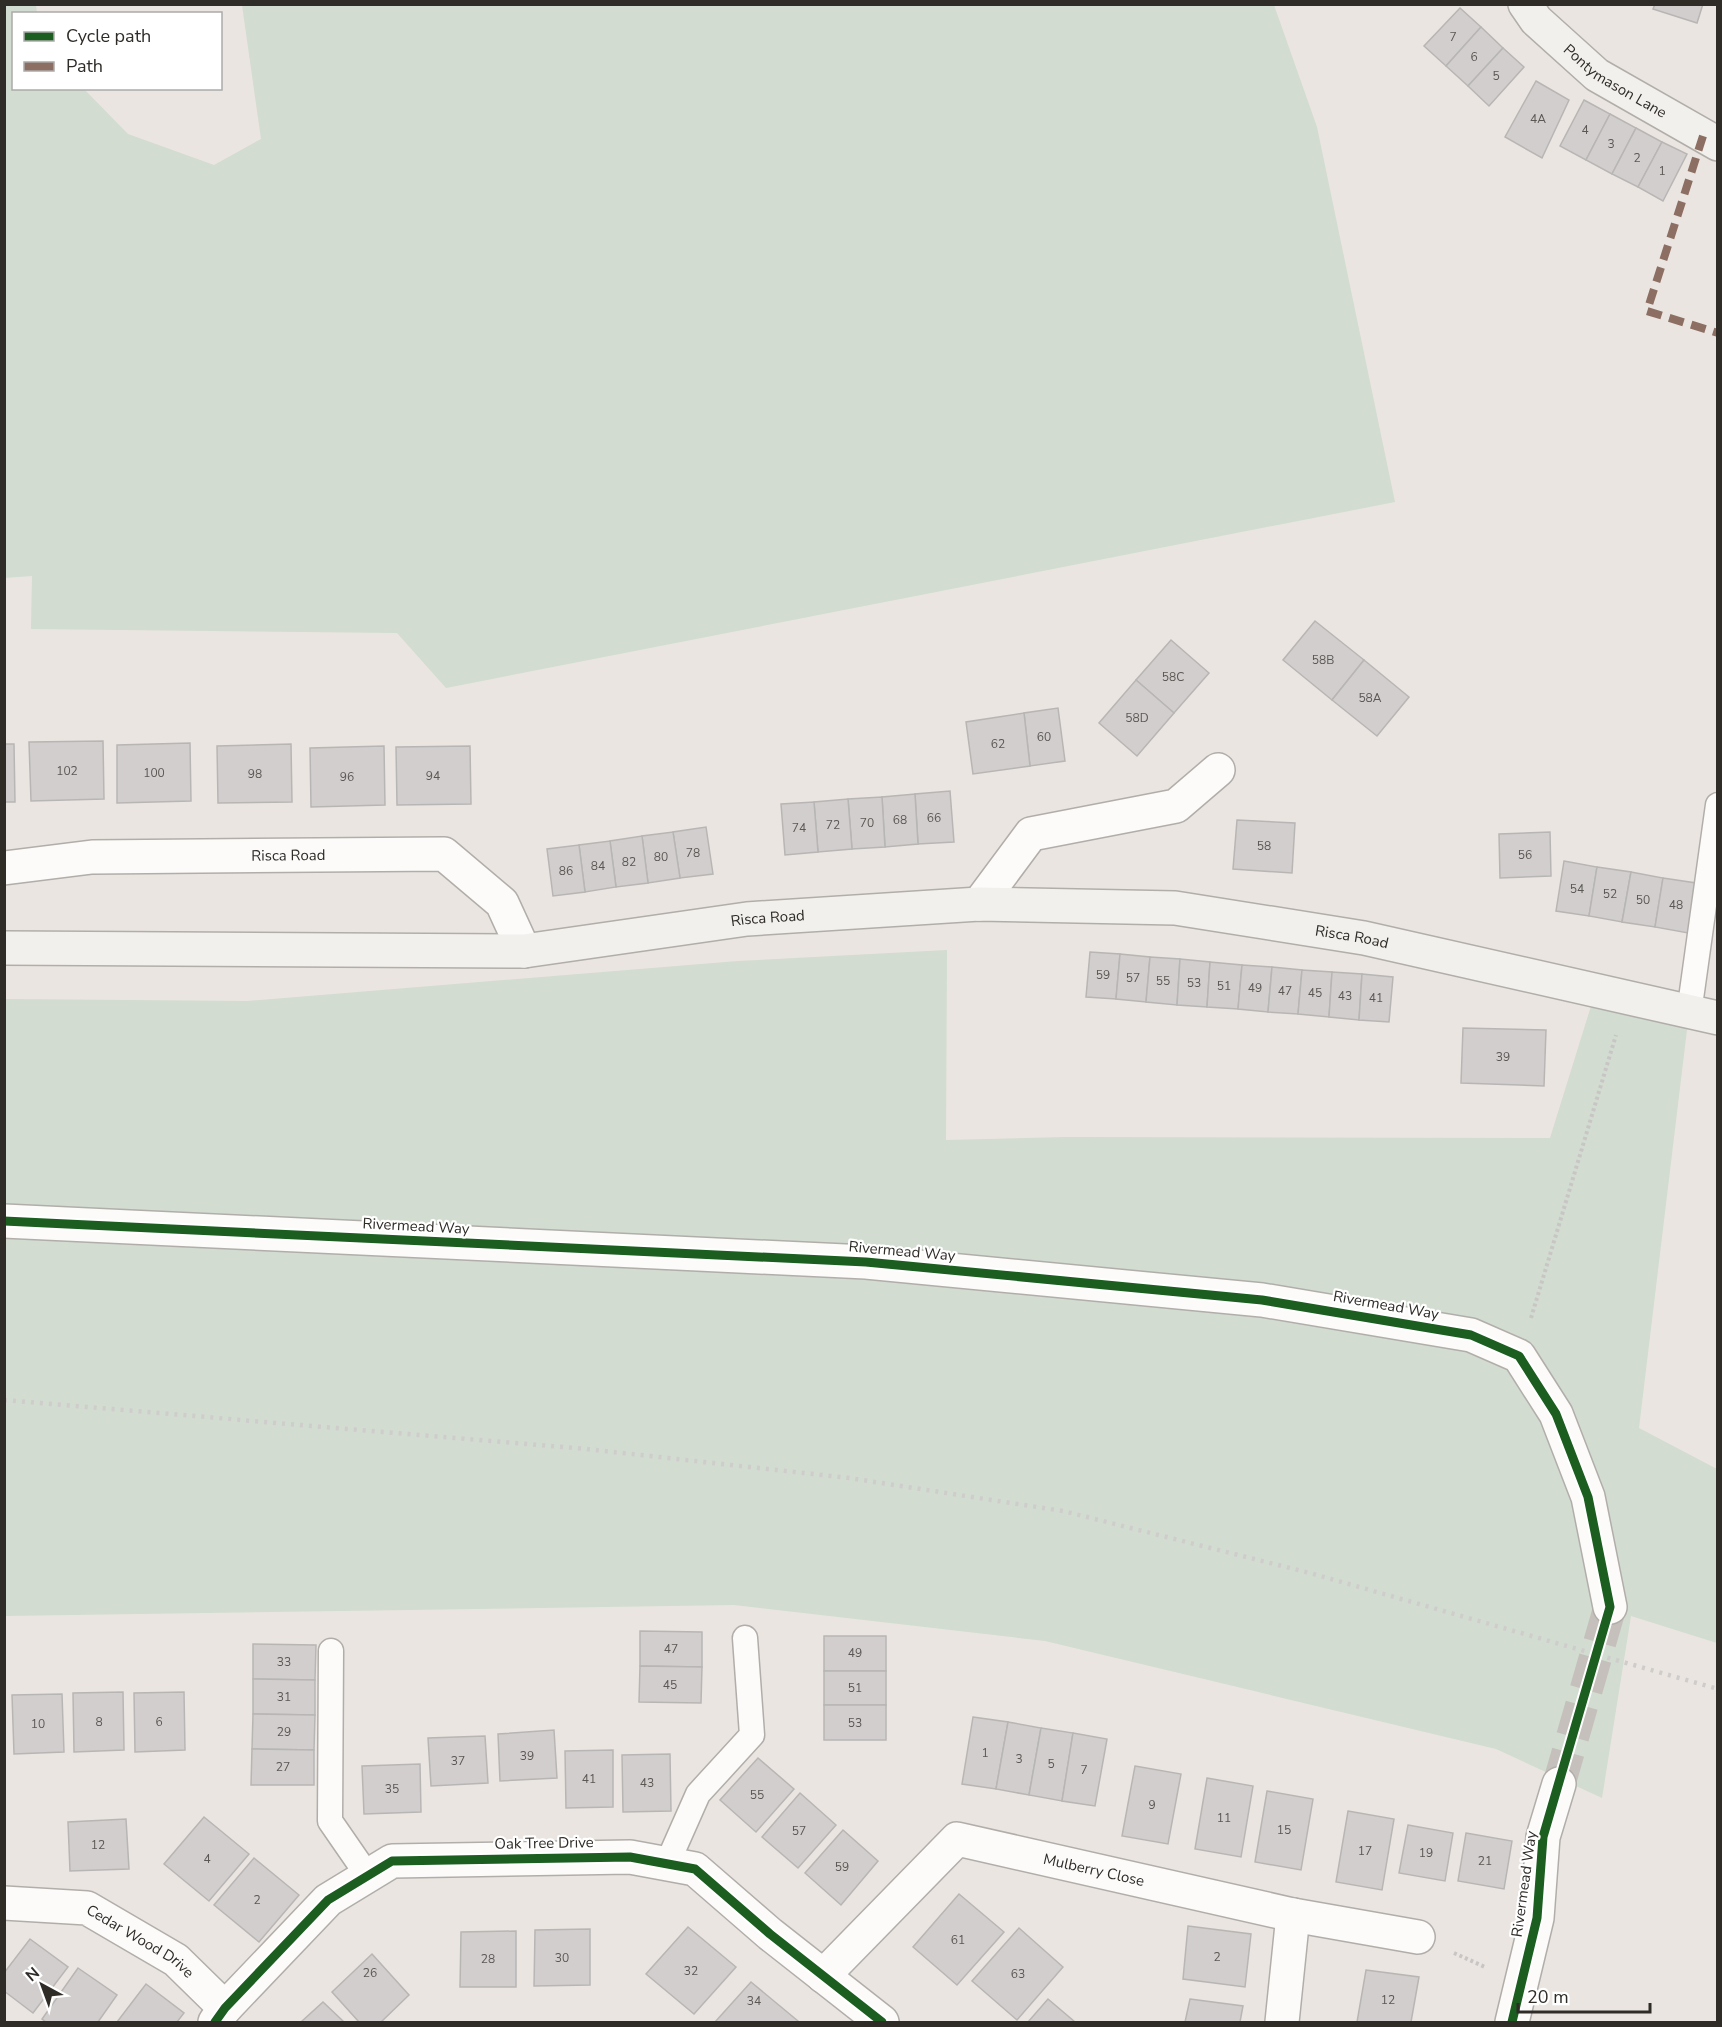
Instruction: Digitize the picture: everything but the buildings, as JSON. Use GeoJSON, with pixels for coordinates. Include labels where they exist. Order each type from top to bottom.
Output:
{"type":"FeatureCollection","features":[{"type":"Feature","properties":{"kind":"main road","name":"Pontymason Lane"},"geometry":{"type":"LineString","coordinates":[[1525,4],[1536,20],[1597,75],[1718,144]]}},
{"type":"Feature","properties":{"kind":"main road","name":"Risca Road"},"geometry":{"type":"LineString","coordinates":[[4,948],[524,951],[747,919],[979,904],[1175,908],[1364,938],[1703,1016]]}},
{"type":"Feature","properties":{"kind":"street"},"geometry":{"type":"LineString","coordinates":[[979,904],[1031,834],[1176,806],[1218,770]]}},
{"type":"Feature","properties":{"kind":"street","name":"Risca Road"},"geometry":{"type":"LineString","coordinates":[[4,868],[92,857],[444,854],[502,903],[524,951]]}},
{"type":"Feature","properties":{"kind":"street","name":"Rivermead Way"},"geometry":{"type":"LineString","coordinates":[[4,1221],[866,1262],[1262,1300],[1472,1335],[1519,1356]]}},
{"type":"Feature","properties":{"kind":"street"},"geometry":{"type":"LineString","coordinates":[[1519,1356],[1556,1414],[1588,1497],[1610,1607]]}},
{"type":"Feature","properties":{"kind":"street","name":"Rivermead Way"},"geometry":{"type":"LineString","coordinates":[[1512,2022],[1537,1918],[1543,1837],[1559,1784]]}},
{"type":"Feature","properties":{"kind":"street","name":"Mulberry Close"},"geometry":{"type":"LineString","coordinates":[[823,1976],[957,1839],[1293,1915],[1418,1937]]}},
{"type":"Feature","properties":{"kind":"street","name":"Oak Tree Drive"},"geometry":{"type":"LineString","coordinates":[[220,2015],[328,1900],[392,1861],[630,1857],[695,1869],[770,1934],[882,2022]]}},
{"type":"Feature","properties":{"kind":"street","name":"Cedar Wood Drive"},"geometry":{"type":"LineString","coordinates":[[4,1903],[87,1908],[176,1960],[220,2015]]}},
{"type":"Feature","properties":{"kind":"street"},"geometry":{"type":"LineString","coordinates":[[1282,2022],[1293,1915]]}},
{"type":"Feature","properties":{"kind":"lane"},"geometry":{"type":"LineString","coordinates":[[1703,1016],[1718,805]]}},
{"type":"Feature","properties":{"kind":"lane"},"geometry":{"type":"LineString","coordinates":[[667,1864],[698,1794],[752,1735],[746,1638]]}},
{"type":"Feature","properties":{"kind":"lane"},"geometry":{"type":"LineString","coordinates":[[331,1651],[330,1821],[368,1876]]}},
{"type":"Feature","properties":{"kind":"path"},"geometry":{"type":"LineString","coordinates":[[1519,1356],[1628,997]]}},
{"type":"Feature","properties":{"kind":"path"},"geometry":{"type":"LineString","coordinates":[[1418,1937],[1522,1983]]}},
{"type":"Feature","properties":{"kind":"shaded area"},"geometry":{"type":"Polygon","coordinates":[[[5,4],[36,5],[37,12],[12,12],[12,90],[85,90],[128,134],[214,165],[261,139],[242,5],[1274,5],[1317,127],[1395,502],[446,688],[397,633],[31,629],[32,576],[4,578],[5,4]]]}},
{"type":"Feature","properties":{"kind":"shaded area"},"geometry":{"type":"Polygon","coordinates":[[[947,950],[946,1140],[1067,1137],[1550,1138],[1596,990],[1689,1013],[1639,1428],[1717,1469],[1717,1643],[1631,1616],[1602,1798],[1496,1749],[1045,1641],[734,1605],[5,1616],[4,999],[247,1001],[738,961],[947,950]]]}},
{"type":"Feature","properties":{"kind":"tunnel"},"geometry":{"type":"LineString","coordinates":[[1559,1784],[1610,1607]]}},
{"type":"Feature","properties":{"kind":"railway"},"geometry":{"type":"LineString","coordinates":[[4,1400],[586,1449],[849,1478],[1063,1511],[1310,1573],[1718,1689]]}},
{"type":"Feature","properties":{"kind":"marked path"},"geometry":{"type":"LineString","coordinates":[[1703,136],[1647,311],[1718,333]]}},
{"type":"Feature","properties":{"kind":"cycle path"},"geometry":{"type":"LineString","coordinates":[[4,1221],[866,1262],[1262,1300],[1471,1335],[1519,1356],[1556,1414],[1588,1497],[1610,1607],[1543,1837],[1537,1918],[1512,2022]]}},
{"type":"Feature","properties":{"kind":"cycle path"},"geometry":{"type":"LineString","coordinates":[[215,2022],[225,2008],[328,1900],[392,1861],[630,1857],[695,1869],[770,1934],[882,2022]]}}]}
